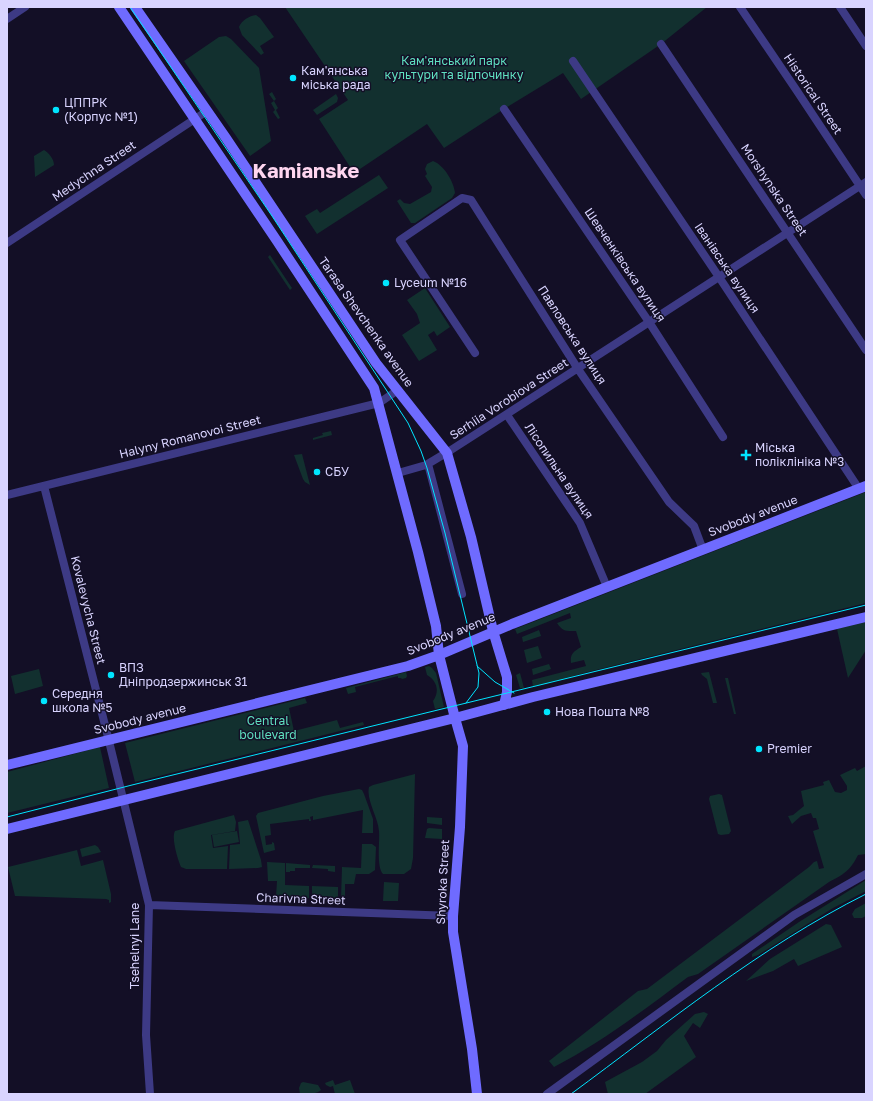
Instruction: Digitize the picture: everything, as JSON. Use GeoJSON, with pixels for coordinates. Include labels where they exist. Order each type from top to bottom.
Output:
{"type":"FeatureCollection","features":[{"type":"Feature","properties":{"kind":"main road"},"geometry":{"type":"LineString","coordinates":[[119,7],[374,388],[418,552],[436,626],[439,655],[455,718]]}},
{"type":"Feature","properties":{"kind":"main road","name":"Tarasa Shevchenka avenue"},"geometry":{"type":"LineString","coordinates":[[135,7],[207,111],[376,363],[447,453],[471,537],[493,631],[507,677],[507,692],[504,705]]}},
{"type":"Feature","properties":{"kind":"main road","name":"Svobody avenue"},"geometry":{"type":"LineString","coordinates":[[7,765],[408,666],[439,655],[493,631],[862,488]]}},
{"type":"Feature","properties":{"kind":"main road"},"geometry":{"type":"LineString","coordinates":[[7,830],[504,705],[866,617]]}},
{"type":"Feature","properties":{"kind":"main road","name":"Shyroka Street"},"geometry":{"type":"LineString","coordinates":[[455,718],[463,746],[460,827],[453,916],[477,1094]]}},
{"type":"Feature","properties":{"kind":"street"},"geometry":{"type":"LineString","coordinates":[[7,19],[26,7]]}},
{"type":"Feature","properties":{"kind":"street","name":"Historical Street"},"geometry":{"type":"LineString","coordinates":[[740,7],[863,184],[866,195]]}},
{"type":"Feature","properties":{"kind":"street"},"geometry":{"type":"LineString","coordinates":[[840,7],[866,46]]}},
{"type":"Feature","properties":{"kind":"street","name":"Morshynska Street"},"geometry":{"type":"LineString","coordinates":[[661,44],[866,350]]}},
{"type":"Feature","properties":{"kind":"street","name":"Іванівська вулиця"},"geometry":{"type":"LineString","coordinates":[[573,61],[862,488]]}},
{"type":"Feature","properties":{"kind":"street","name":"Шевченківська вулиця"},"geometry":{"type":"LineString","coordinates":[[504,109],[649,322],[723,437]]}},
{"type":"Feature","properties":{"kind":"street","name":"Medychna Street"},"geometry":{"type":"LineString","coordinates":[[7,243],[207,111]]}},
{"type":"Feature","properties":{"kind":"street","name":"Serhiia Vorobiova Street"},"geometry":{"type":"LineString","coordinates":[[398,473],[428,464],[447,453],[863,184]]}},
{"type":"Feature","properties":{"kind":"street","name":"Павловська вулиця"},"geometry":{"type":"LineString","coordinates":[[475,353],[400,240],[462,198],[471,200],[578,369],[668,502],[694,526],[703,550]]}},
{"type":"Feature","properties":{"kind":"street"},"geometry":{"type":"LineString","coordinates":[[379,403],[398,390]]}},
{"type":"Feature","properties":{"kind":"street","name":"Halyny Romanovoi Street"},"geometry":{"type":"LineString","coordinates":[[7,495],[379,403]]}},
{"type":"Feature","properties":{"kind":"street","name":"Лісопильна вулиця"},"geometry":{"type":"LineString","coordinates":[[506,415],[580,523],[607,587]]}},
{"type":"Feature","properties":{"kind":"street"},"geometry":{"type":"LineString","coordinates":[[428,464],[462,594]]}},
{"type":"Feature","properties":{"kind":"street","name":"Kovalevycha Street"},"geometry":{"type":"LineString","coordinates":[[44,486],[123,801]]}},
{"type":"Feature","properties":{"kind":"street","name":"Tsehelnyi Lane"},"geometry":{"type":"LineString","coordinates":[[123,801],[149,905],[146,1035],[150,1094]]}},
{"type":"Feature","properties":{"kind":"street"},"geometry":{"type":"LineString","coordinates":[[547,1094],[794,915],[866,874]]}},
{"type":"Feature","properties":{"kind":"street","name":"Charivna Street"},"geometry":{"type":"LineString","coordinates":[[149,905],[453,916]]}},
{"type":"Feature","properties":{"kind":"green space","name":"Кам'янський парк культури та відпочинку"},"geometry":{"type":"Polygon","coordinates":[[[285,7],[707,7],[661,44],[581,99],[563,73],[444,148],[427,124],[354,173],[319,119],[348,100],[285,7]]]}},
{"type":"Feature","properties":{"kind":"green space"},"geometry":{"type":"Polygon","coordinates":[[[256,15],[274,37],[260,46],[264,53],[261,55],[242,35],[239,27],[246,19],[256,15]]]}},
{"type":"Feature","properties":{"kind":"green space"},"geometry":{"type":"Polygon","coordinates":[[[226,36],[231,39],[259,68],[271,141],[250,156],[184,61],[219,37],[226,36]]]}},
{"type":"Feature","properties":{"kind":"green space"},"geometry":{"type":"Polygon","coordinates":[[[272,92],[276,99],[274,101],[269,94],[272,92]]]}},
{"type":"Feature","properties":{"kind":"green space"},"geometry":{"type":"Polygon","coordinates":[[[336,94],[338,98],[337,102],[317,115],[313,110],[336,94]]]}},
{"type":"Feature","properties":{"kind":"green space"},"geometry":{"type":"Polygon","coordinates":[[[274,101],[278,108],[276,110],[280,118],[278,119],[273,112],[275,110],[271,103],[274,101]]]}},
{"type":"Feature","properties":{"kind":"green space"},"geometry":{"type":"Polygon","coordinates":[[[44,150],[51,156],[54,165],[35,177],[34,156],[44,150]]]}},
{"type":"Feature","properties":{"kind":"green space"},"geometry":{"type":"Polygon","coordinates":[[[433,161],[441,166],[448,174],[453,184],[455,193],[452,198],[415,223],[411,223],[397,201],[400,199],[404,203],[410,204],[431,192],[432,187],[425,176],[427,174],[425,169],[427,164],[433,161]]]}},
{"type":"Feature","properties":{"kind":"green space"},"geometry":{"type":"Polygon","coordinates":[[[379,175],[388,188],[317,234],[305,216],[317,209],[320,213],[379,175]]]}},
{"type":"Feature","properties":{"kind":"green space"},"geometry":{"type":"Polygon","coordinates":[[[270,255],[292,288],[290,290],[268,257],[270,255]]]}},
{"type":"Feature","properties":{"kind":"green space"},"geometry":{"type":"Polygon","coordinates":[[[425,288],[450,327],[437,336],[434,331],[428,335],[437,350],[419,361],[402,335],[420,323],[417,314],[407,300],[425,288]]]}},
{"type":"Feature","properties":{"kind":"green space"},"geometry":{"type":"Polygon","coordinates":[[[331,431],[332,435],[313,440],[313,438],[323,435],[322,433],[331,431]]]}},
{"type":"Feature","properties":{"kind":"green space"},"geometry":{"type":"Polygon","coordinates":[[[302,454],[310,485],[303,479],[294,455],[302,454]]]}},
{"type":"Feature","properties":{"kind":"green space"},"geometry":{"type":"Polygon","coordinates":[[[866,492],[866,603],[533,687],[532,680],[586,666],[584,660],[571,663],[571,657],[576,650],[581,647],[576,631],[565,630],[557,623],[571,618],[570,613],[517,634],[515,629],[866,492]]]}},
{"type":"Feature","properties":{"kind":"green space"},"geometry":{"type":"Polygon","coordinates":[[[866,622],[866,650],[848,678],[837,629],[866,622]]]}},
{"type":"Feature","properties":{"kind":"green space"},"geometry":{"type":"Polygon","coordinates":[[[539,630],[541,636],[523,642],[522,637],[539,630]]]}},
{"type":"Feature","properties":{"kind":"green space"},"geometry":{"type":"Polygon","coordinates":[[[538,646],[542,658],[527,663],[524,650],[538,646]]]}},
{"type":"Feature","properties":{"kind":"green space"},"geometry":{"type":"Polygon","coordinates":[[[549,664],[551,669],[533,675],[532,669],[549,664]]]}},
{"type":"Feature","properties":{"kind":"green space"},"geometry":{"type":"Polygon","coordinates":[[[429,666],[436,673],[444,707],[435,709],[433,701],[437,690],[433,680],[427,675],[425,667],[429,666]]]}},
{"type":"Feature","properties":{"kind":"green space"},"geometry":{"type":"Polygon","coordinates":[[[39,669],[43,686],[15,694],[11,676],[39,669]]]}},
{"type":"Feature","properties":{"kind":"green space"},"geometry":{"type":"Polygon","coordinates":[[[406,672],[406,678],[398,678],[398,676],[355,687],[356,692],[348,694],[346,688],[406,672]]]}},
{"type":"Feature","properties":{"kind":"green space"},"geometry":{"type":"Polygon","coordinates":[[[709,672],[717,703],[713,703],[707,679],[701,673],[709,672]]]}},
{"type":"Feature","properties":{"kind":"green space"},"geometry":{"type":"Polygon","coordinates":[[[520,673],[524,688],[520,688],[516,675],[520,673]]]}},
{"type":"Feature","properties":{"kind":"green space"},"geometry":{"type":"Polygon","coordinates":[[[725,678],[728,678],[736,714],[734,714],[725,678]]]}},
{"type":"Feature","properties":{"kind":"green space","name":"Central boulevard"},"geometry":{"type":"Polygon","coordinates":[[[305,698],[307,703],[289,708],[294,731],[337,720],[340,728],[363,722],[364,725],[135,782],[125,743],[305,698]]]}},
{"type":"Feature","properties":{"kind":"green space"},"geometry":{"type":"Polygon","coordinates":[[[100,747],[109,788],[7,813],[7,772],[100,747]]]}},
{"type":"Feature","properties":{"kind":"green space"},"geometry":{"type":"Polygon","coordinates":[[[866,766],[866,854],[858,855],[852,865],[843,874],[829,882],[698,974],[688,977],[606,1036],[554,1067],[549,1061],[638,991],[647,989],[814,862],[817,861],[819,869],[824,868],[813,831],[819,829],[816,818],[813,818],[811,813],[801,816],[792,824],[788,816],[793,815],[804,806],[801,791],[824,785],[823,782],[829,780],[835,792],[841,793],[847,790],[847,786],[840,775],[855,768],[857,771],[866,766]]]}},
{"type":"Feature","properties":{"kind":"green space"},"geometry":{"type":"Polygon","coordinates":[[[415,774],[413,858],[411,869],[404,874],[383,874],[379,860],[378,826],[369,797],[369,787],[415,774]]]}},
{"type":"Feature","properties":{"kind":"green space"},"geometry":{"type":"Polygon","coordinates":[[[359,789],[362,790],[364,794],[373,819],[373,833],[362,833],[363,810],[313,820],[313,816],[310,817],[311,821],[309,821],[309,819],[270,824],[271,835],[265,836],[266,845],[272,844],[272,842],[274,843],[275,850],[264,853],[256,816],[258,813],[323,796],[359,789]]]}},
{"type":"Feature","properties":{"kind":"green space"},"geometry":{"type":"Polygon","coordinates":[[[719,794],[722,795],[731,831],[729,834],[718,834],[709,799],[710,796],[719,794]]]}},
{"type":"Feature","properties":{"kind":"green space"},"geometry":{"type":"Polygon","coordinates":[[[234,815],[236,822],[235,831],[211,835],[213,848],[228,846],[227,869],[186,869],[181,867],[174,844],[175,831],[234,815]]]}},
{"type":"Feature","properties":{"kind":"green space"},"geometry":{"type":"Polygon","coordinates":[[[427,817],[442,818],[442,825],[427,823],[427,817]]]}},
{"type":"Feature","properties":{"kind":"green space"},"geometry":{"type":"Polygon","coordinates":[[[248,820],[262,867],[229,869],[230,845],[240,844],[238,822],[248,820]]]}},
{"type":"Feature","properties":{"kind":"green space"},"geometry":{"type":"Polygon","coordinates":[[[427,829],[442,829],[442,839],[425,838],[427,829]]]}},
{"type":"Feature","properties":{"kind":"green space"},"geometry":{"type":"Polygon","coordinates":[[[237,831],[239,842],[214,847],[212,835],[237,831]]]}},
{"type":"Feature","properties":{"kind":"green space"},"geometry":{"type":"Polygon","coordinates":[[[362,844],[372,844],[376,847],[375,870],[369,874],[356,874],[354,884],[345,884],[345,899],[341,899],[342,867],[361,868],[362,844]]]}},
{"type":"Feature","properties":{"kind":"green space"},"geometry":{"type":"Polygon","coordinates":[[[95,845],[101,852],[82,857],[80,849],[95,845]]]}},
{"type":"Feature","properties":{"kind":"green space"},"geometry":{"type":"Polygon","coordinates":[[[77,850],[81,866],[103,860],[111,894],[111,902],[109,903],[109,900],[106,899],[15,896],[8,867],[77,850]]]}},
{"type":"Feature","properties":{"kind":"green space"},"geometry":{"type":"Polygon","coordinates":[[[267,862],[285,863],[285,885],[309,886],[309,898],[276,897],[277,881],[268,881],[267,862]]]}},
{"type":"Feature","properties":{"kind":"green space"},"geometry":{"type":"Polygon","coordinates":[[[286,863],[310,865],[310,868],[295,868],[295,871],[286,872],[286,863]]]}},
{"type":"Feature","properties":{"kind":"green space"},"geometry":{"type":"Polygon","coordinates":[[[313,865],[335,866],[335,872],[328,871],[328,869],[312,868],[313,865]]]}},
{"type":"Feature","properties":{"kind":"green space"},"geometry":{"type":"Polygon","coordinates":[[[866,880],[866,891],[833,908],[758,955],[752,957],[752,954],[799,922],[866,880]]]}},
{"type":"Feature","properties":{"kind":"green space"},"geometry":{"type":"Polygon","coordinates":[[[384,882],[399,883],[398,901],[383,901],[384,882]]]}},
{"type":"Feature","properties":{"kind":"green space"},"geometry":{"type":"Polygon","coordinates":[[[312,886],[338,887],[338,899],[312,898],[312,886]]]}},
{"type":"Feature","properties":{"kind":"green space"},"geometry":{"type":"Polygon","coordinates":[[[866,903],[866,916],[862,918],[854,918],[852,914],[855,909],[866,903]]]}},
{"type":"Feature","properties":{"kind":"green space"},"geometry":{"type":"Polygon","coordinates":[[[826,924],[831,925],[842,947],[798,966],[794,959],[773,971],[746,981],[770,959],[826,924]]]}},
{"type":"Feature","properties":{"kind":"green space"},"geometry":{"type":"Polygon","coordinates":[[[704,1012],[708,1014],[700,1028],[693,1023],[684,1036],[696,1057],[645,1094],[608,1094],[605,1082],[642,1062],[657,1051],[666,1040],[695,1014],[704,1012]]]}},
{"type":"Feature","properties":{"kind":"green space"},"geometry":{"type":"Polygon","coordinates":[[[333,1080],[335,1085],[350,1080],[355,1094],[335,1094],[333,1086],[330,1087],[325,1083],[333,1080]]]}},
{"type":"Feature","properties":{"kind":"green space"},"geometry":{"type":"Polygon","coordinates":[[[303,1082],[318,1085],[321,1090],[314,1093],[300,1094],[299,1088],[303,1082]]]}},
{"type":"Feature","properties":{"kind":"tram line"},"geometry":{"type":"LineString","coordinates":[[130,7],[272,216],[408,423],[427,468],[445,533],[479,673],[478,687],[466,703]]}},
{"type":"Feature","properties":{"kind":"tram line"},"geometry":{"type":"LineString","coordinates":[[7,817],[866,605]]}},
{"type":"Feature","properties":{"kind":"tram line"},"geometry":{"type":"LineString","coordinates":[[477,666],[495,682],[514,693]]}},
{"type":"Feature","properties":{"kind":"tram line"},"geometry":{"type":"LineString","coordinates":[[571,1094],[678,1014],[751,962],[827,915],[866,894]]}},
{"type":"Feature","properties":{"kind":"place","name":"Кам'янська міська рада"},"geometry":{"type":"Point","coordinates":[293,78]}},
{"type":"Feature","properties":{"kind":"place","name":"ЦППРК (Корпус №1)"},"geometry":{"type":"Point","coordinates":[56,110]}},
{"type":"Feature","properties":{"kind":"place","name":"Lyceum №16"},"geometry":{"type":"Point","coordinates":[386,283]}},
{"type":"Feature","properties":{"kind":"place","name":"Міська поліклініка №3"},"geometry":{"type":"Point","coordinates":[746,455]}},
{"type":"Feature","properties":{"kind":"place","name":"СБУ"},"geometry":{"type":"Point","coordinates":[317,472]}},
{"type":"Feature","properties":{"kind":"place","name":"ВПЗ Дніпродзержинськ 31"},"geometry":{"type":"Point","coordinates":[111,675]}},
{"type":"Feature","properties":{"kind":"place","name":"Середня школа №5"},"geometry":{"type":"Point","coordinates":[44,701]}},
{"type":"Feature","properties":{"kind":"place","name":"Нова Пошта №8"},"geometry":{"type":"Point","coordinates":[547,712]}},
{"type":"Feature","properties":{"kind":"place","name":"Premier"},"geometry":{"type":"Point","coordinates":[759,749]}},
{"type":"Feature","properties":{"kind":"district","name":"Kamianske"},"geometry":{"type":"Point","coordinates":[306,171]}}]}
